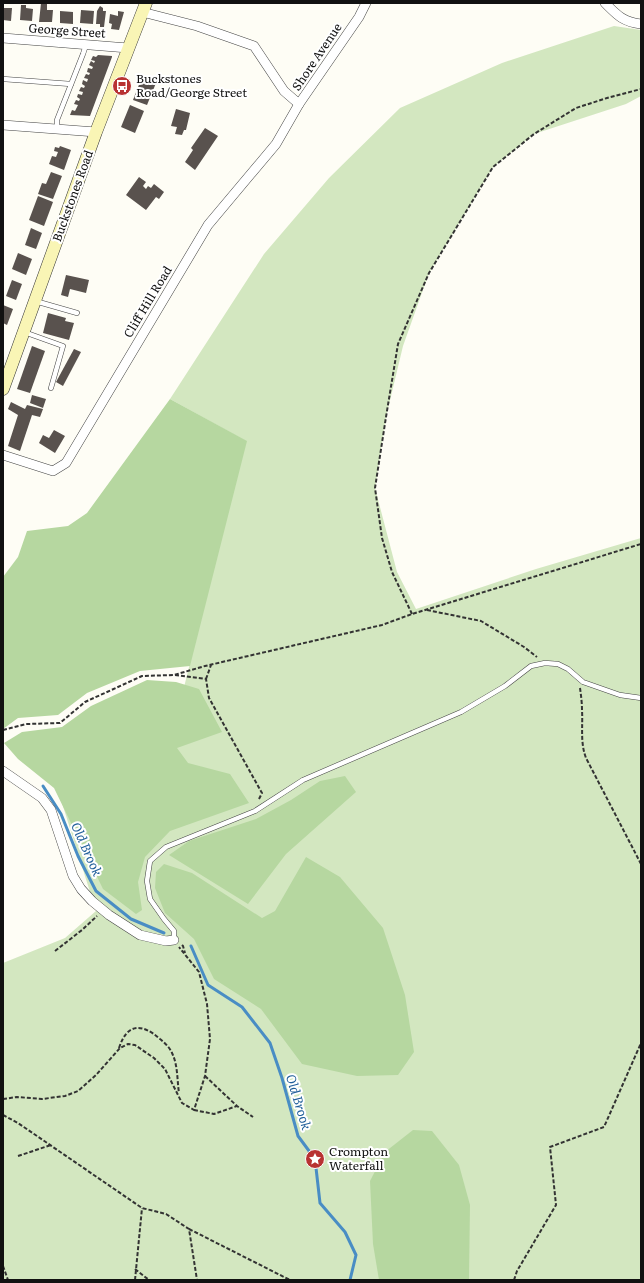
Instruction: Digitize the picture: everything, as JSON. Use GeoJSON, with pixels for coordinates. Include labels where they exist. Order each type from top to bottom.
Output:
{"type":"FeatureCollection","features":[{"type":"Feature","properties":{"kind":"main road","name":"Buckstones Road"},"geometry":{"type":"LineString","coordinates":[[3,389],[96,132],[144,8]]}},
{"type":"Feature","properties":{"kind":"street","name":"Shore Avenue"},"geometry":{"type":"LineString","coordinates":[[299,104],[359,17],[366,3]]}},
{"type":"Feature","properties":{"kind":"street"},"geometry":{"type":"LineString","coordinates":[[605,3],[620,18],[629,22],[641,24]]}},
{"type":"Feature","properties":{"kind":"street"},"geometry":{"type":"LineString","coordinates":[[144,8],[254,46],[284,91],[299,104]]}},
{"type":"Feature","properties":{"kind":"street","name":"George Street"},"geometry":{"type":"LineString","coordinates":[[3,38],[128,48]]}},
{"type":"Feature","properties":{"kind":"street","name":"Cliff Hill Road"},"geometry":{"type":"LineString","coordinates":[[3,455],[54,472],[66,463],[208,225],[276,144],[299,104]]}},
{"type":"Feature","properties":{"kind":"street"},"geometry":{"type":"LineString","coordinates":[[3,125],[96,132]]}},
{"type":"Feature","properties":{"kind":"street"},"geometry":{"type":"LineString","coordinates":[[3,771],[42,798],[52,810],[73,876],[92,901],[109,915],[140,935],[166,941],[174,940]]}},
{"type":"Feature","properties":{"kind":"lane"},"geometry":{"type":"LineString","coordinates":[[57,129],[57,120],[86,45]]}},
{"type":"Feature","properties":{"kind":"lane"},"geometry":{"type":"LineString","coordinates":[[3,79],[71,84]]}},
{"type":"Feature","properties":{"kind":"lane"},"geometry":{"type":"LineString","coordinates":[[35,301],[77,313]]}},
{"type":"Feature","properties":{"kind":"lane"},"geometry":{"type":"LineString","coordinates":[[24,332],[63,346],[51,388]]}},
{"type":"Feature","properties":{"kind":"lane"},"geometry":{"type":"LineString","coordinates":[[174,940],[174,931],[150,899],[147,881],[150,861],[166,847],[255,811],[303,780],[461,712],[505,686],[531,666],[558,664],[568,669],[581,681],[620,695],[641,698]]}},
{"type":"Feature","properties":{"kind":"path"},"geometry":{"type":"LineString","coordinates":[[412,614],[392,572],[382,538],[375,488],[398,344],[426,280],[493,167],[534,134],[576,108],[641,89]]}},
{"type":"Feature","properties":{"kind":"path"},"geometry":{"type":"LineString","coordinates":[[174,675],[212,664],[382,625],[412,614],[641,544]]}},
{"type":"Feature","properties":{"kind":"path"},"geometry":{"type":"LineString","coordinates":[[426,610],[482,621],[524,647],[545,664]]}},
{"type":"Feature","properties":{"kind":"path"},"geometry":{"type":"LineString","coordinates":[[212,664],[206,679],[209,698],[262,793],[255,811]]}},
{"type":"Feature","properties":{"kind":"path"},"geometry":{"type":"LineString","coordinates":[[3,730],[26,724],[60,723],[86,702],[142,676],[174,675],[206,679]]}},
{"type":"Feature","properties":{"kind":"path"},"geometry":{"type":"LineString","coordinates":[[581,681],[583,749],[595,777],[641,864]]}},
{"type":"Feature","properties":{"kind":"path"},"geometry":{"type":"LineString","coordinates":[[55,951],[82,930],[96,916]]}},
{"type":"Feature","properties":{"kind":"path"},"geometry":{"type":"LineString","coordinates":[[174,940],[199,972],[207,1004],[210,1039],[205,1076],[194,1110]]}},
{"type":"Feature","properties":{"kind":"path"},"geometry":{"type":"LineString","coordinates":[[118,1050],[121,1040],[126,1033],[133,1028],[139,1027],[152,1032],[172,1051],[175,1061],[179,1096]]}},
{"type":"Feature","properties":{"kind":"path"},"geometry":{"type":"LineString","coordinates":[[514,1280],[517,1271],[556,1205],[550,1147],[604,1127],[641,1042]]}},
{"type":"Feature","properties":{"kind":"path"},"geometry":{"type":"LineString","coordinates":[[3,1099],[18,1097],[42,1099],[65,1096],[78,1091],[96,1075],[118,1050],[128,1044],[135,1045],[154,1058],[168,1073],[182,1103],[194,1110],[214,1114],[237,1106]]}},
{"type":"Feature","properties":{"kind":"path"},"geometry":{"type":"LineString","coordinates":[[205,1076],[237,1106],[253,1117]]}},
{"type":"Feature","properties":{"kind":"path"},"geometry":{"type":"LineString","coordinates":[[3,1115],[51,1145],[142,1208],[166,1214],[189,1229],[290,1280]]}},
{"type":"Feature","properties":{"kind":"path"},"geometry":{"type":"LineString","coordinates":[[18,1156],[51,1145]]}},
{"type":"Feature","properties":{"kind":"path"},"geometry":{"type":"LineString","coordinates":[[135,1280],[142,1208]]}},
{"type":"Feature","properties":{"kind":"path"},"geometry":{"type":"LineString","coordinates":[[189,1229],[197,1280]]}},
{"type":"Feature","properties":{"kind":"path"},"geometry":{"type":"LineString","coordinates":[[3,1266],[8,1280]]}},
{"type":"Feature","properties":{"kind":"path"},"geometry":{"type":"LineString","coordinates":[[135,1269],[149,1280]]}},
{"type":"Feature","properties":{"kind":"green space"},"geometry":{"type":"Polygon","coordinates":[[[614,26],[641,30],[641,96],[626,104],[534,134],[493,167],[429,273],[403,346],[386,417],[375,488],[397,572],[416,609],[536,569],[641,538],[641,1280],[3,1280],[3,963],[65,938],[96,911],[62,803],[180,703],[246,441],[170,399],[264,254],[329,178],[400,108],[502,63],[614,26]]]}},
{"type":"Feature","properties":{"kind":"green space"},"geometry":{"type":"Polygon","coordinates":[[[170,399],[247,441],[190,666],[140,671],[87,693],[58,715],[18,718],[3,729],[3,577],[18,557],[27,531],[68,526],[87,513],[170,399]]]}},
{"type":"Feature","properties":{"kind":"green space"},"geometry":{"type":"Polygon","coordinates":[[[147,680],[176,682],[199,689],[222,732],[177,748],[188,763],[230,774],[249,803],[170,831],[145,857],[138,882],[142,910],[136,914],[103,889],[54,788],[18,759],[4,743],[22,732],[62,727],[91,706],[147,680]]]}},
{"type":"Feature","properties":{"kind":"green space"},"geometry":{"type":"Polygon","coordinates":[[[345,776],[356,792],[286,854],[248,904],[169,855],[189,841],[256,819],[291,800],[320,781],[345,776]]]}},
{"type":"Feature","properties":{"kind":"green space"},"geometry":{"type":"Polygon","coordinates":[[[306,857],[340,877],[383,928],[405,995],[414,1052],[398,1075],[357,1076],[302,1064],[261,1009],[214,979],[194,939],[165,913],[155,888],[156,872],[164,864],[192,873],[262,918],[275,911],[306,857]]]}},
{"type":"Feature","properties":{"kind":"green space"},"geometry":{"type":"Polygon","coordinates":[[[413,1130],[432,1131],[459,1165],[470,1205],[469,1280],[379,1280],[373,1244],[370,1181],[385,1152],[413,1130]]]}},
{"type":"Feature","properties":{"kind":"building"},"geometry":{"type":"Polygon","coordinates":[[[41,3],[47,3],[47,10],[53,10],[52,22],[39,22],[41,3]]]}},
{"type":"Feature","properties":{"kind":"building"},"geometry":{"type":"Polygon","coordinates":[[[21,5],[26,5],[26,8],[33,9],[32,21],[20,20],[21,5]]]}},
{"type":"Feature","properties":{"kind":"building"},"geometry":{"type":"Polygon","coordinates":[[[100,6],[103,8],[103,11],[106,11],[104,27],[100,27],[100,24],[96,24],[97,11],[100,6]]]}},
{"type":"Feature","properties":{"kind":"building"},"geometry":{"type":"Polygon","coordinates":[[[3,8],[12,8],[11,21],[3,20],[3,8]]]}},
{"type":"Feature","properties":{"kind":"building"},"geometry":{"type":"Polygon","coordinates":[[[81,10],[94,11],[93,24],[80,23],[81,10]]]}},
{"type":"Feature","properties":{"kind":"building"},"geometry":{"type":"Polygon","coordinates":[[[60,11],[73,12],[73,24],[60,23],[60,11]]]}},
{"type":"Feature","properties":{"kind":"building"},"geometry":{"type":"Polygon","coordinates":[[[118,11],[124,12],[119,30],[111,29],[112,24],[109,23],[110,14],[118,16],[118,11]]]}},
{"type":"Feature","properties":{"kind":"building"},"geometry":{"type":"Polygon","coordinates":[[[98,55],[112,57],[90,116],[70,115],[72,110],[75,111],[78,105],[74,104],[76,100],[79,101],[80,99],[77,97],[78,94],[82,95],[83,92],[79,91],[81,87],[84,88],[85,86],[82,84],[83,80],[87,82],[88,79],[84,78],[86,74],[89,75],[90,73],[87,72],[88,68],[92,69],[93,67],[89,65],[91,61],[94,63],[95,61],[91,60],[93,56],[96,57],[98,55]]]}},
{"type":"Feature","properties":{"kind":"building"},"geometry":{"type":"Polygon","coordinates":[[[142,77],[156,83],[147,105],[133,100],[142,77]]]}},
{"type":"Feature","properties":{"kind":"building"},"geometry":{"type":"Polygon","coordinates":[[[130,105],[144,111],[135,133],[121,127],[130,105]]]}},
{"type":"Feature","properties":{"kind":"building"},"geometry":{"type":"Polygon","coordinates":[[[176,109],[190,113],[186,130],[184,130],[182,135],[175,134],[177,127],[171,126],[176,109]]]}},
{"type":"Feature","properties":{"kind":"building"},"geometry":{"type":"Polygon","coordinates":[[[205,128],[218,136],[195,170],[185,162],[193,150],[191,148],[205,128]]]}},
{"type":"Feature","properties":{"kind":"building"},"geometry":{"type":"Polygon","coordinates":[[[60,146],[71,150],[64,170],[49,164],[52,156],[56,157],[58,152],[54,151],[55,147],[59,148],[60,146]]]}},
{"type":"Feature","properties":{"kind":"building"},"geometry":{"type":"Polygon","coordinates":[[[51,172],[62,176],[53,199],[38,194],[42,183],[46,184],[51,172]]]}},
{"type":"Feature","properties":{"kind":"building"},"geometry":{"type":"Polygon","coordinates":[[[139,177],[146,182],[143,186],[146,189],[148,186],[151,188],[154,184],[164,192],[159,199],[156,197],[146,210],[126,195],[139,177]]]}},
{"type":"Feature","properties":{"kind":"building"},"geometry":{"type":"Polygon","coordinates":[[[38,196],[53,202],[44,226],[29,220],[38,196]]]}},
{"type":"Feature","properties":{"kind":"building"},"geometry":{"type":"Polygon","coordinates":[[[31,228],[42,233],[36,249],[25,245],[31,228]]]}},
{"type":"Feature","properties":{"kind":"building"},"geometry":{"type":"Polygon","coordinates":[[[18,253],[32,259],[26,275],[12,269],[18,253]]]}},
{"type":"Feature","properties":{"kind":"building"},"geometry":{"type":"Polygon","coordinates":[[[66,275],[89,280],[86,293],[70,289],[68,297],[61,295],[66,275]]]}},
{"type":"Feature","properties":{"kind":"building"},"geometry":{"type":"Polygon","coordinates":[[[12,280],[22,284],[16,300],[6,296],[12,280]]]}},
{"type":"Feature","properties":{"kind":"building"},"geometry":{"type":"Polygon","coordinates":[[[3,305],[13,309],[7,325],[3,323],[3,305]]]}},
{"type":"Feature","properties":{"kind":"building"},"geometry":{"type":"Polygon","coordinates":[[[48,313],[66,318],[65,321],[74,323],[69,340],[43,333],[48,313]]]}},
{"type":"Feature","properties":{"kind":"building"},"geometry":{"type":"Polygon","coordinates":[[[32,346],[45,351],[30,393],[17,389],[32,346]]]}},
{"type":"Feature","properties":{"kind":"building"},"geometry":{"type":"Polygon","coordinates":[[[74,349],[81,352],[63,386],[56,382],[74,349]]]}},
{"type":"Feature","properties":{"kind":"building"},"geometry":{"type":"Polygon","coordinates":[[[32,395],[46,399],[43,408],[30,403],[32,395]]]}},
{"type":"Feature","properties":{"kind":"building"},"geometry":{"type":"Polygon","coordinates":[[[11,402],[25,409],[27,405],[43,409],[40,417],[32,415],[20,451],[8,446],[18,415],[8,409],[11,402]]]}},
{"type":"Feature","properties":{"kind":"building"},"geometry":{"type":"Polygon","coordinates":[[[54,430],[65,436],[55,453],[39,443],[43,435],[49,438],[54,430]]]}},
{"type":"Feature","properties":{"kind":"waterway","name":"Old Brook"},"geometry":{"type":"LineString","coordinates":[[43,786],[61,814],[78,856],[96,891],[131,919],[164,933]]}},
{"type":"Feature","properties":{"kind":"waterway","name":"Old Brook"},"geometry":{"type":"LineString","coordinates":[[191,946],[208,985],[242,1007],[270,1043],[282,1078],[298,1136],[315,1159],[320,1203],[345,1232],[356,1255],[350,1280]]}},
{"type":"Feature","properties":{"kind":"place","name":"Buckstones Road/George Street"},"geometry":{"type":"Point","coordinates":[122,86]}},
{"type":"Feature","properties":{"kind":"place","name":"Crompton Waterfall"},"geometry":{"type":"Point","coordinates":[315,1159]}}]}
